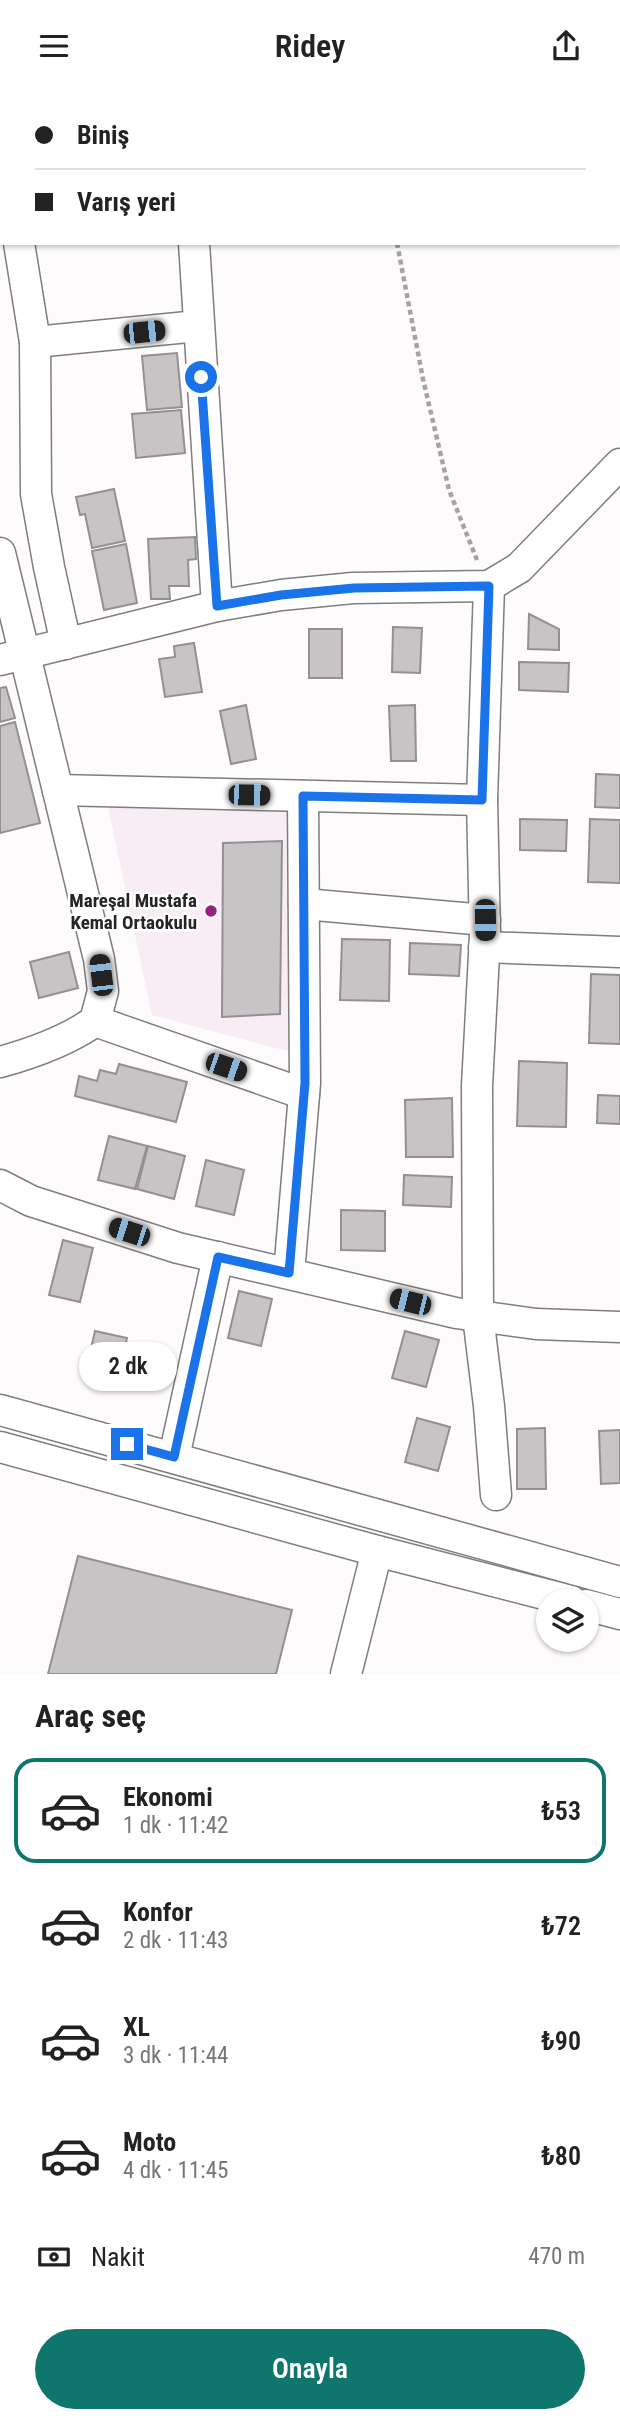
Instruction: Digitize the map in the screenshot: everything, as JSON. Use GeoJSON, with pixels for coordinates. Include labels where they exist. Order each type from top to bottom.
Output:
{"type":"FeatureCollection","features":[{"type":"Feature","properties":{"kind":"street"},"geometry":{"type":"LineString","coordinates":[[19,245],[35,342],[36,494],[48,567],[66,644]]}},
{"type":"Feature","properties":{"kind":"street"},"geometry":{"type":"LineString","coordinates":[[194,245],[217,606]]}},
{"type":"Feature","properties":{"kind":"street"},"geometry":{"type":"LineString","coordinates":[[35,342],[198,326]]}},
{"type":"Feature","properties":{"kind":"street"},"geometry":{"type":"LineString","coordinates":[[12,657],[217,606],[281,595],[354,588],[489,586],[519,569],[616,475]]}},
{"type":"Feature","properties":{"kind":"street"},"geometry":{"type":"LineString","coordinates":[[0,553],[12,657],[58,790],[99,959],[103,991],[95,1021],[81,1031],[32,1053],[0,1062]]}},
{"type":"Feature","properties":{"kind":"street"},"geometry":{"type":"LineString","coordinates":[[489,586],[482,800],[485,933],[477,1086],[478,1316],[496,1495]]}},
{"type":"Feature","properties":{"kind":"street"},"geometry":{"type":"LineString","coordinates":[[58,790],[482,800]]}},
{"type":"Feature","properties":{"kind":"street"},"geometry":{"type":"LineString","coordinates":[[289,1273],[304,1094],[303,796]]}},
{"type":"Feature","properties":{"kind":"street"},"geometry":{"type":"LineString","coordinates":[[304,904],[620,952]]}},
{"type":"Feature","properties":{"kind":"street"},"geometry":{"type":"LineString","coordinates":[[95,1021],[304,1094]]}},
{"type":"Feature","properties":{"kind":"street"},"geometry":{"type":"LineString","coordinates":[[0,1185],[31,1201],[178,1248],[456,1314],[536,1324],[620,1327]]}},
{"type":"Feature","properties":{"kind":"street"},"geometry":{"type":"LineString","coordinates":[[174,1457],[218,1257]]}},
{"type":"Feature","properties":{"kind":"street"},"geometry":{"type":"LineString","coordinates":[[0,1410],[620,1582]]}},
{"type":"Feature","properties":{"kind":"street"},"geometry":{"type":"LineString","coordinates":[[0,1447],[536,1592]]}},
{"type":"Feature","properties":{"kind":"street"},"geometry":{"type":"LineString","coordinates":[[346,1674],[377,1551]]}},
{"type":"Feature","properties":{"kind":"street"},"geometry":{"type":"LineString","coordinates":[[599,1608],[620,1614]]}},
{"type":"Feature","properties":{"kind":"path"},"geometry":{"type":"LineString","coordinates":[[397,245],[423,379],[449,490],[489,586]]}},
{"type":"Feature","properties":{"kind":"shaded area","name":"Mareşal Mustafa Kemal Ortaokulu"},"geometry":{"type":"Polygon","coordinates":[[[293,806],[291,1052],[152,1015],[108,807],[293,806]]]}},
{"type":"Feature","properties":{"kind":"building"},"geometry":{"type":"Polygon","coordinates":[[[177,353],[182,407],[147,410],[142,356],[177,353]]]}},
{"type":"Feature","properties":{"kind":"building"},"geometry":{"type":"Polygon","coordinates":[[[181,410],[185,453],[136,458],[132,414],[181,410]]]}},
{"type":"Feature","properties":{"kind":"building"},"geometry":{"type":"Polygon","coordinates":[[[114,489],[125,541],[92,548],[85,514],[80,515],[76,497],[114,489]]]}},
{"type":"Feature","properties":{"kind":"building"},"geometry":{"type":"Polygon","coordinates":[[[195,537],[196,559],[188,560],[189,586],[169,586],[170,599],[151,599],[148,539],[195,537]]]}},
{"type":"Feature","properties":{"kind":"building"},"geometry":{"type":"Polygon","coordinates":[[[126,544],[137,603],[104,610],[92,551],[126,544]]]}},
{"type":"Feature","properties":{"kind":"building"},"geometry":{"type":"Polygon","coordinates":[[[529,614],[559,629],[559,650],[528,649],[529,614]]]}},
{"type":"Feature","properties":{"kind":"building"},"geometry":{"type":"Polygon","coordinates":[[[393,627],[422,628],[420,673],[392,672],[393,627]]]}},
{"type":"Feature","properties":{"kind":"building"},"geometry":{"type":"Polygon","coordinates":[[[309,629],[342,629],[342,678],[309,678],[309,629]]]}},
{"type":"Feature","properties":{"kind":"building"},"geometry":{"type":"Polygon","coordinates":[[[194,643],[202,692],[165,697],[159,659],[175,657],[174,646],[194,643]]]}},
{"type":"Feature","properties":{"kind":"building"},"geometry":{"type":"Polygon","coordinates":[[[519,662],[569,663],[568,692],[519,690],[519,662]]]}},
{"type":"Feature","properties":{"kind":"building"},"geometry":{"type":"Polygon","coordinates":[[[6,687],[15,718],[0,722],[0,688],[6,687]]]}},
{"type":"Feature","properties":{"kind":"building"},"geometry":{"type":"Polygon","coordinates":[[[246,705],[256,759],[231,764],[220,711],[246,705]]]}},
{"type":"Feature","properties":{"kind":"building"},"geometry":{"type":"Polygon","coordinates":[[[415,705],[416,761],[391,761],[389,706],[415,705]]]}},
{"type":"Feature","properties":{"kind":"building"},"geometry":{"type":"Polygon","coordinates":[[[15,722],[40,823],[0,833],[0,726],[15,722]]]}},
{"type":"Feature","properties":{"kind":"building"},"geometry":{"type":"Polygon","coordinates":[[[596,774],[620,775],[620,808],[595,807],[596,774]]]}},
{"type":"Feature","properties":{"kind":"building"},"geometry":{"type":"Polygon","coordinates":[[[520,819],[567,820],[566,851],[520,850],[520,819]]]}},
{"type":"Feature","properties":{"kind":"building"},"geometry":{"type":"Polygon","coordinates":[[[590,819],[620,820],[620,883],[588,882],[590,819]]]}},
{"type":"Feature","properties":{"kind":"building"},"geometry":{"type":"Polygon","coordinates":[[[282,841],[280,1014],[222,1017],[223,843],[282,841]]]}},
{"type":"Feature","properties":{"kind":"building"},"geometry":{"type":"Polygon","coordinates":[[[342,939],[390,940],[389,1001],[340,1000],[342,939]]]}},
{"type":"Feature","properties":{"kind":"building"},"geometry":{"type":"Polygon","coordinates":[[[410,943],[461,945],[459,976],[409,974],[410,943]]]}},
{"type":"Feature","properties":{"kind":"building"},"geometry":{"type":"Polygon","coordinates":[[[69,952],[78,988],[39,998],[30,962],[69,952]]]}},
{"type":"Feature","properties":{"kind":"building"},"geometry":{"type":"Polygon","coordinates":[[[591,974],[620,975],[620,1044],[589,1043],[591,974]]]}},
{"type":"Feature","properties":{"kind":"building"},"geometry":{"type":"Polygon","coordinates":[[[519,1061],[567,1063],[566,1127],[517,1126],[519,1061]]]}},
{"type":"Feature","properties":{"kind":"building"},"geometry":{"type":"Polygon","coordinates":[[[119,1064],[187,1082],[176,1122],[75,1096],[79,1076],[97,1081],[100,1070],[116,1074],[119,1064]]]}},
{"type":"Feature","properties":{"kind":"building"},"geometry":{"type":"Polygon","coordinates":[[[598,1095],[620,1096],[620,1124],[597,1123],[598,1095]]]}},
{"type":"Feature","properties":{"kind":"building"},"geometry":{"type":"Polygon","coordinates":[[[452,1098],[453,1157],[406,1157],[405,1100],[452,1098]]]}},
{"type":"Feature","properties":{"kind":"building"},"geometry":{"type":"Polygon","coordinates":[[[109,1136],[147,1146],[135,1189],[98,1180],[109,1136]]]}},
{"type":"Feature","properties":{"kind":"building"},"geometry":{"type":"Polygon","coordinates":[[[148,1146],[185,1156],[174,1199],[137,1189],[148,1146]]]}},
{"type":"Feature","properties":{"kind":"building"},"geometry":{"type":"Polygon","coordinates":[[[206,1160],[244,1170],[234,1215],[196,1206],[206,1160]]]}},
{"type":"Feature","properties":{"kind":"building"},"geometry":{"type":"Polygon","coordinates":[[[404,1175],[452,1177],[451,1207],[403,1205],[404,1175]]]}},
{"type":"Feature","properties":{"kind":"building"},"geometry":{"type":"Polygon","coordinates":[[[341,1210],[385,1211],[385,1251],[341,1250],[341,1210]]]}},
{"type":"Feature","properties":{"kind":"building"},"geometry":{"type":"Polygon","coordinates":[[[63,1240],[93,1248],[80,1302],[49,1295],[63,1240]]]}},
{"type":"Feature","properties":{"kind":"building"},"geometry":{"type":"Polygon","coordinates":[[[239,1291],[272,1299],[261,1346],[228,1338],[239,1291]]]}},
{"type":"Feature","properties":{"kind":"building"},"geometry":{"type":"Polygon","coordinates":[[[95,1331],[127,1338],[116,1386],[84,1379],[95,1331]]]}},
{"type":"Feature","properties":{"kind":"building"},"geometry":{"type":"Polygon","coordinates":[[[405,1331],[439,1340],[426,1387],[392,1378],[405,1331]]]}},
{"type":"Feature","properties":{"kind":"building"},"geometry":{"type":"Polygon","coordinates":[[[417,1418],[450,1427],[438,1471],[405,1462],[417,1418]]]}},
{"type":"Feature","properties":{"kind":"building"},"geometry":{"type":"Polygon","coordinates":[[[545,1428],[546,1489],[517,1489],[517,1429],[545,1428]]]}},
{"type":"Feature","properties":{"kind":"building"},"geometry":{"type":"Polygon","coordinates":[[[620,1430],[620,1483],[601,1484],[599,1431],[620,1430]]]}},
{"type":"Feature","properties":{"kind":"building"},"geometry":{"type":"Polygon","coordinates":[[[78,1556],[292,1610],[276,1674],[48,1674],[78,1556]]]}},
{"type":"Feature","properties":{"kind":"place","name":"Mareşal Mustafa Kemal Ortaokulu"},"geometry":{"type":"Point","coordinates":[211,911]}},
{"type":"Feature","properties":{"kind":"route"},"geometry":{"type":"LineString","coordinates":[[127,1444],[174,1457],[218,1257],[289,1273],[305,1083],[303,796],[482,800],[489,586],[354,588],[281,595],[217,606],[201,377]]}}]}
